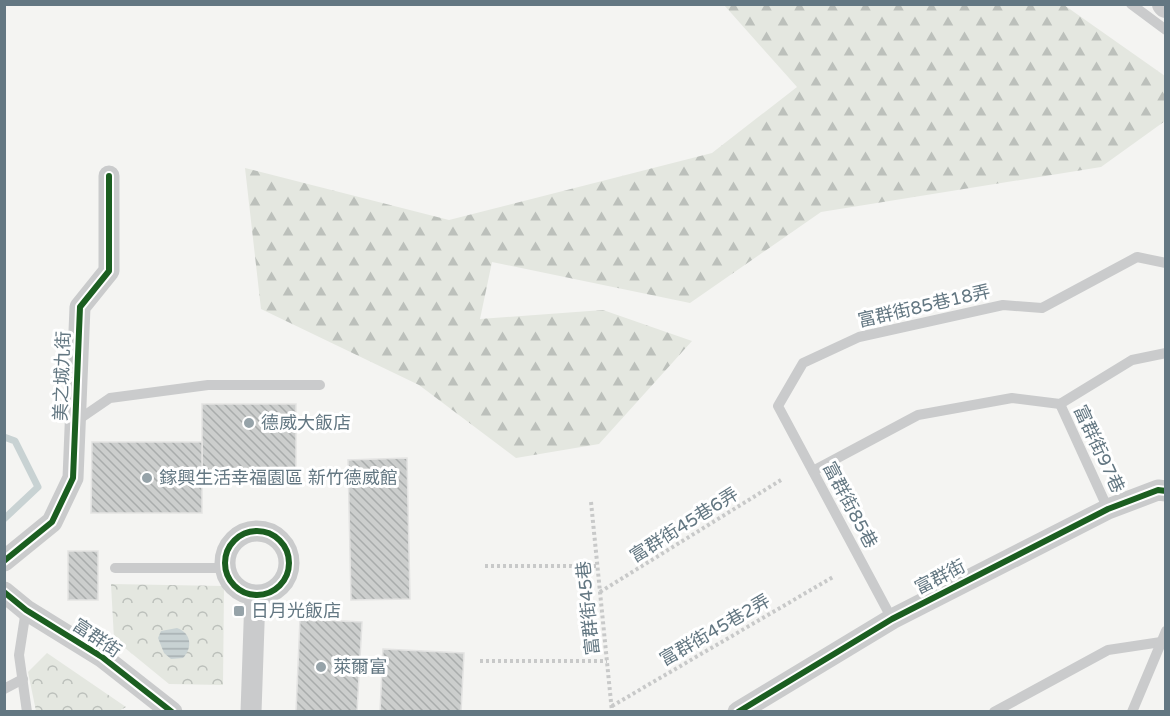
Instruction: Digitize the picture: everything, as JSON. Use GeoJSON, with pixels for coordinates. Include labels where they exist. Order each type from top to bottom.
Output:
{"type":"FeatureCollection","features":[{"type":"Feature","properties":{"kind":"street","name":"美之城九街"},"geometry":{"type":"LineString","coordinates":[[4,561],[52,522],[73,478],[80,307],[109,271],[109,176]]}},
{"type":"Feature","properties":{"kind":"street","name":"富群街"},"geometry":{"type":"LineString","coordinates":[[738,711],[892,619],[1108,509],[1158,490],[1166,491]]}},
{"type":"Feature","properties":{"kind":"street"},"geometry":{"type":"LineString","coordinates":[[256,531],[267,532],[284,544],[290,564],[283,583],[275,591],[255,596],[235,588],[228,579],[225,568],[225,557],[229,547],[245,533],[256,531]]}},
{"type":"Feature","properties":{"kind":"street","name":"富群街"},"geometry":{"type":"LineString","coordinates":[[4,592],[26,610],[102,657],[172,711]]}},
{"type":"Feature","properties":{"kind":"street"},"geometry":{"type":"LineString","coordinates":[[251,711],[255,596]]}},
{"type":"Feature","properties":{"kind":"lane"},"geometry":{"type":"LineString","coordinates":[[1131,4],[1166,30]]}},
{"type":"Feature","properties":{"kind":"lane","name":"富群街85巷18弄"},"geometry":{"type":"LineString","coordinates":[[778,406],[803,363],[859,337],[1003,305],[1041,308],[1137,256],[1166,263]]}},
{"type":"Feature","properties":{"kind":"lane"},"geometry":{"type":"LineString","coordinates":[[813,471],[918,415],[1012,398],[1060,404],[1132,360],[1166,353]]}},
{"type":"Feature","properties":{"kind":"lane"},"geometry":{"type":"LineString","coordinates":[[75,422],[110,398],[207,385],[320,385]]}},
{"type":"Feature","properties":{"kind":"lane","name":"富群街97巷"},"geometry":{"type":"LineString","coordinates":[[1060,404],[1108,509]]}},
{"type":"Feature","properties":{"kind":"lane","name":"富群街85巷"},"geometry":{"type":"LineString","coordinates":[[778,406],[892,619]]}},
{"type":"Feature","properties":{"kind":"lane"},"geometry":{"type":"LineString","coordinates":[[115,568],[225,568]]}},
{"type":"Feature","properties":{"kind":"lane"},"geometry":{"type":"LineString","coordinates":[[26,610],[19,655],[27,711]]}},
{"type":"Feature","properties":{"kind":"lane"},"geometry":{"type":"LineString","coordinates":[[1132,711],[1166,631]]}},
{"type":"Feature","properties":{"kind":"lane"},"geometry":{"type":"LineString","coordinates":[[994,711],[1108,650],[1161,642]]}},
{"type":"Feature","properties":{"kind":"lane"},"geometry":{"type":"LineString","coordinates":[[4,689],[23,679]]}},
{"type":"Feature","properties":{"kind":"path"},"geometry":{"type":"LineString","coordinates":[[485,566],[598,566]]}},
{"type":"Feature","properties":{"kind":"path"},"geometry":{"type":"LineString","coordinates":[[480,661],[607,661]]}},
{"type":"Feature","properties":{"kind":"green space"},"geometry":{"type":"Polygon","coordinates":[[[724,5],[1064,5],[1165,76],[1165,121],[1101,167],[821,212],[690,303],[492,262],[480,319],[603,310],[692,341],[599,444],[516,458],[419,385],[261,309],[245,168],[449,220],[712,153],[797,87],[724,5]]]}},
{"type":"Feature","properties":{"kind":"green space"},"geometry":{"type":"Polygon","coordinates":[[[111,584],[224,586],[223,685],[169,684],[114,639],[111,584]]]}},
{"type":"Feature","properties":{"kind":"green space"},"geometry":{"type":"Polygon","coordinates":[[[47,653],[126,707],[119,711],[36,711],[28,672],[47,653]]]}},
{"type":"Feature","properties":{"kind":"shaded area"},"geometry":{"type":"Polygon","coordinates":[[[177,628],[188,637],[189,645],[183,658],[171,659],[164,653],[158,638],[161,631],[177,628]]]}},
{"type":"Feature","properties":{"kind":"building","name":"德威大飯店"},"geometry":{"type":"Polygon","coordinates":[[[202,404],[296,404],[296,473],[202,473],[202,404]]]}},
{"type":"Feature","properties":{"kind":"building","name":"鎵興生活幸福園區 新竹德威館"},"geometry":{"type":"Polygon","coordinates":[[[92,442],[202,442],[202,513],[91,513],[92,442]]]}},
{"type":"Feature","properties":{"kind":"building"},"geometry":{"type":"Polygon","coordinates":[[[407,458],[410,599],[351,600],[348,460],[407,458]]]}},
{"type":"Feature","properties":{"kind":"building"},"geometry":{"type":"Polygon","coordinates":[[[68,551],[98,551],[98,600],[68,600],[68,551]]]}},
{"type":"Feature","properties":{"kind":"building"},"geometry":{"type":"Polygon","coordinates":[[[300,619],[362,622],[357,712],[296,712],[300,619]]]}},
{"type":"Feature","properties":{"kind":"building"},"geometry":{"type":"Polygon","coordinates":[[[383,649],[464,653],[461,712],[380,712],[383,649]]]}},
{"type":"Feature","properties":{"kind":"waterway"},"geometry":{"type":"LineString","coordinates":[[4,437],[15,441],[38,487],[4,519]]}},
{"type":"Feature","properties":{"kind":"cycle path"},"geometry":{"type":"LineString","coordinates":[[4,561],[52,522],[73,478],[80,307],[109,271],[109,176]]}},
{"type":"Feature","properties":{"kind":"cycle path"},"geometry":{"type":"LineString","coordinates":[[738,712],[892,619],[1108,509],[1158,490],[1166,491]]}},
{"type":"Feature","properties":{"kind":"cycle path"},"geometry":{"type":"LineString","coordinates":[[251,531],[263,531],[280,540],[287,551],[289,563],[287,575],[280,586],[263,595],[251,595],[239,590],[230,581],[225,569],[225,557],[230,545],[239,536],[251,531]]}},
{"type":"Feature","properties":{"kind":"cycle path"},"geometry":{"type":"LineString","coordinates":[[4,592],[26,610],[102,657],[172,712]]}},
{"type":"Feature","properties":{"kind":"place","name":"德威大飯店"},"geometry":{"type":"Point","coordinates":[249,423]}},
{"type":"Feature","properties":{"kind":"place","name":"鎵興生活幸福園區 新竹德威館"},"geometry":{"type":"Point","coordinates":[147,478]}},
{"type":"Feature","properties":{"kind":"place","name":"日月光飯店"},"geometry":{"type":"Point","coordinates":[239,611]}},
{"type":"Feature","properties":{"kind":"place","name":"萊爾富"},"geometry":{"type":"Point","coordinates":[321,667]}}]}
